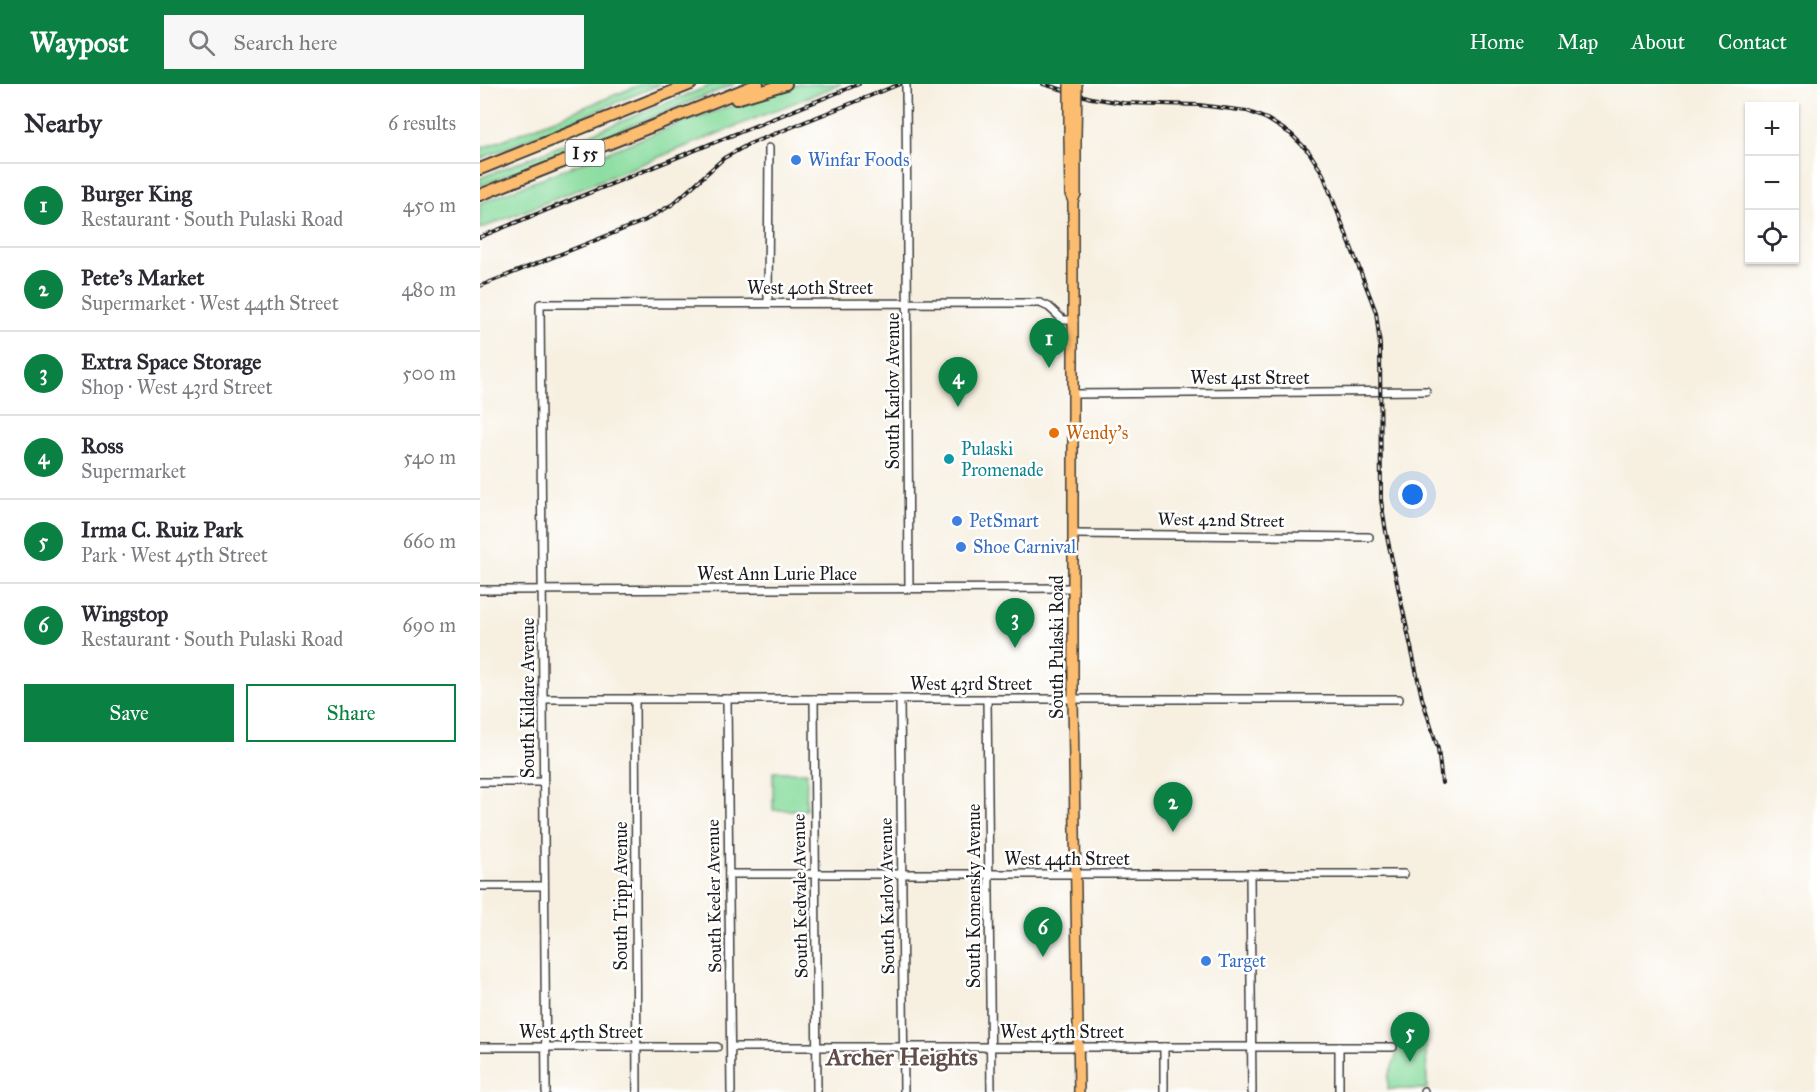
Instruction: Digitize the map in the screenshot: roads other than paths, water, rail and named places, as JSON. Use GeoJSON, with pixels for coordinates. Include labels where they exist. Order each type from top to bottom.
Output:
{"type":"FeatureCollection","features":[{"type":"Feature","properties":{"kind":"highway"},"geometry":{"type":"LineString","coordinates":[[664,95],[683,84]]}},
{"type":"Feature","properties":{"kind":"highway","name":"I 55"},"geometry":{"type":"LineString","coordinates":[[480,169],[691,84]]}},
{"type":"Feature","properties":{"kind":"highway","name":"I 55"},"geometry":{"type":"LineString","coordinates":[[480,195],[758,84]]}},
{"type":"Feature","properties":{"kind":"highway"},"geometry":{"type":"LineString","coordinates":[[689,111],[786,84]]}},
{"type":"Feature","properties":{"kind":"main road","name":"South Pulaski Road"},"geometry":{"type":"LineString","coordinates":[[1069,84],[1074,283],[1073,699],[1078,1092]]}},
{"type":"Feature","properties":{"kind":"main road","name":"South Pulaski Road"},"geometry":{"type":"LineString","coordinates":[[1073,201],[1076,194],[1077,84]]}},
{"type":"Feature","properties":{"kind":"street","name":"South Karlov Avenue"},"geometry":{"type":"LineString","coordinates":[[906,85],[909,589]]}},
{"type":"Feature","properties":{"kind":"street"},"geometry":{"type":"LineString","coordinates":[[768,303],[769,148]]}},
{"type":"Feature","properties":{"kind":"street","name":"West 40th Street"},"geometry":{"type":"LineString","coordinates":[[540,304],[1040,303],[1049,307],[1063,320],[1074,320]]}},
{"type":"Feature","properties":{"kind":"street","name":"South Kildare Avenue"},"geometry":{"type":"LineString","coordinates":[[540,304],[546,1092]]}},
{"type":"Feature","properties":{"kind":"street","name":"West 41st Street"},"geometry":{"type":"LineString","coordinates":[[1074,394],[1426,391]]}},
{"type":"Feature","properties":{"kind":"street","name":"West 42nd Street"},"geometry":{"type":"LineString","coordinates":[[1074,534],[1369,537]]}},
{"type":"Feature","properties":{"kind":"street","name":"West Ann Lurie Place"},"geometry":{"type":"LineString","coordinates":[[480,590],[1074,588]]}},
{"type":"Feature","properties":{"kind":"street","name":"West 43rd Street"},"geometry":{"type":"LineString","coordinates":[[543,699],[1399,699]]}},
{"type":"Feature","properties":{"kind":"street","name":"South Tripp Avenue"},"geometry":{"type":"LineString","coordinates":[[635,699],[638,1092]]}},
{"type":"Feature","properties":{"kind":"street","name":"South Keeler Avenue"},"geometry":{"type":"LineString","coordinates":[[727,699],[731,1092]]}},
{"type":"Feature","properties":{"kind":"street","name":"South Kedvale Avenue"},"geometry":{"type":"LineString","coordinates":[[813,699],[817,1092]]}},
{"type":"Feature","properties":{"kind":"street","name":"South Karlov Avenue"},"geometry":{"type":"LineString","coordinates":[[900,699],[904,1092]]}},
{"type":"Feature","properties":{"kind":"street","name":"South Komensky Avenue"},"geometry":{"type":"LineString","coordinates":[[987,699],[991,1092]]}},
{"type":"Feature","properties":{"kind":"street"},"geometry":{"type":"LineString","coordinates":[[480,782],[543,782]]}},
{"type":"Feature","properties":{"kind":"street","name":"West 44th Street"},"geometry":{"type":"LineString","coordinates":[[729,874],[1404,874]]}},
{"type":"Feature","properties":{"kind":"street"},"geometry":{"type":"LineString","coordinates":[[1250,874],[1252,1092]]}},
{"type":"Feature","properties":{"kind":"street"},"geometry":{"type":"LineString","coordinates":[[480,886],[544,886]]}},
{"type":"Feature","properties":{"kind":"street","name":"West 45th Street"},"geometry":{"type":"LineString","coordinates":[[480,1047],[717,1047]]}},
{"type":"Feature","properties":{"kind":"street","name":"West 45th Street"},"geometry":{"type":"LineString","coordinates":[[731,1047],[1393,1047]]}},
{"type":"Feature","properties":{"kind":"street"},"geometry":{"type":"LineString","coordinates":[[1164,1047],[1164,1092]]}},
{"type":"Feature","properties":{"kind":"street"},"geometry":{"type":"LineString","coordinates":[[1339,1047],[1339,1092]]}},
{"type":"Feature","properties":{"kind":"railway"},"geometry":{"type":"LineString","coordinates":[[480,237],[859,84]]}},
{"type":"Feature","properties":{"kind":"railway"},"geometry":{"type":"LineString","coordinates":[[480,286],[644,221],[673,204],[724,158],[749,144],[900,84]]}},
{"type":"Feature","properties":{"kind":"railway"},"geometry":{"type":"LineString","coordinates":[[1043,84],[1091,98],[1123,103],[1199,105],[1247,111],[1267,119],[1291,134],[1309,152],[1323,174],[1376,312],[1380,345],[1381,500],[1422,698],[1438,749],[1442,783]]}},
{"type":"Feature","properties":{"kind":"place","name":"Winfar Foods"},"geometry":{"type":"Point","coordinates":[796,160]}},
{"type":"Feature","properties":{"kind":"place","name":"Burger King"},"geometry":{"type":"Point","coordinates":[1049,368]}},
{"type":"Feature","properties":{"kind":"place","name":"Ross"},"geometry":{"type":"Point","coordinates":[958,407]}},
{"type":"Feature","properties":{"kind":"place","name":"Wendy's"},"geometry":{"type":"Point","coordinates":[1054,433]}},
{"type":"Feature","properties":{"kind":"place","name":"Pulaski Promenade"},"geometry":{"type":"Point","coordinates":[949,459]}},
{"type":"Feature","properties":{"kind":"place","name":"PetSmart"},"geometry":{"type":"Point","coordinates":[957,521]}},
{"type":"Feature","properties":{"kind":"place","name":"Shoe Carnival"},"geometry":{"type":"Point","coordinates":[961,547]}},
{"type":"Feature","properties":{"kind":"place","name":"Extra Space Storage"},"geometry":{"type":"Point","coordinates":[1015,648]}},
{"type":"Feature","properties":{"kind":"place","name":"Pete's Market"},"geometry":{"type":"Point","coordinates":[1173,832]}},
{"type":"Feature","properties":{"kind":"place","name":"Wingstop"},"geometry":{"type":"Point","coordinates":[1043,957]}},
{"type":"Feature","properties":{"kind":"place","name":"Target"},"geometry":{"type":"Point","coordinates":[1206,961]}},
{"type":"Feature","properties":{"kind":"place","name":"Irma C. Ruiz Park"},"geometry":{"type":"Point","coordinates":[1410,1062]}},
{"type":"Feature","properties":{"kind":"district","name":"Archer Heights"},"geometry":{"type":"Point","coordinates":[902,1057]}}]}
